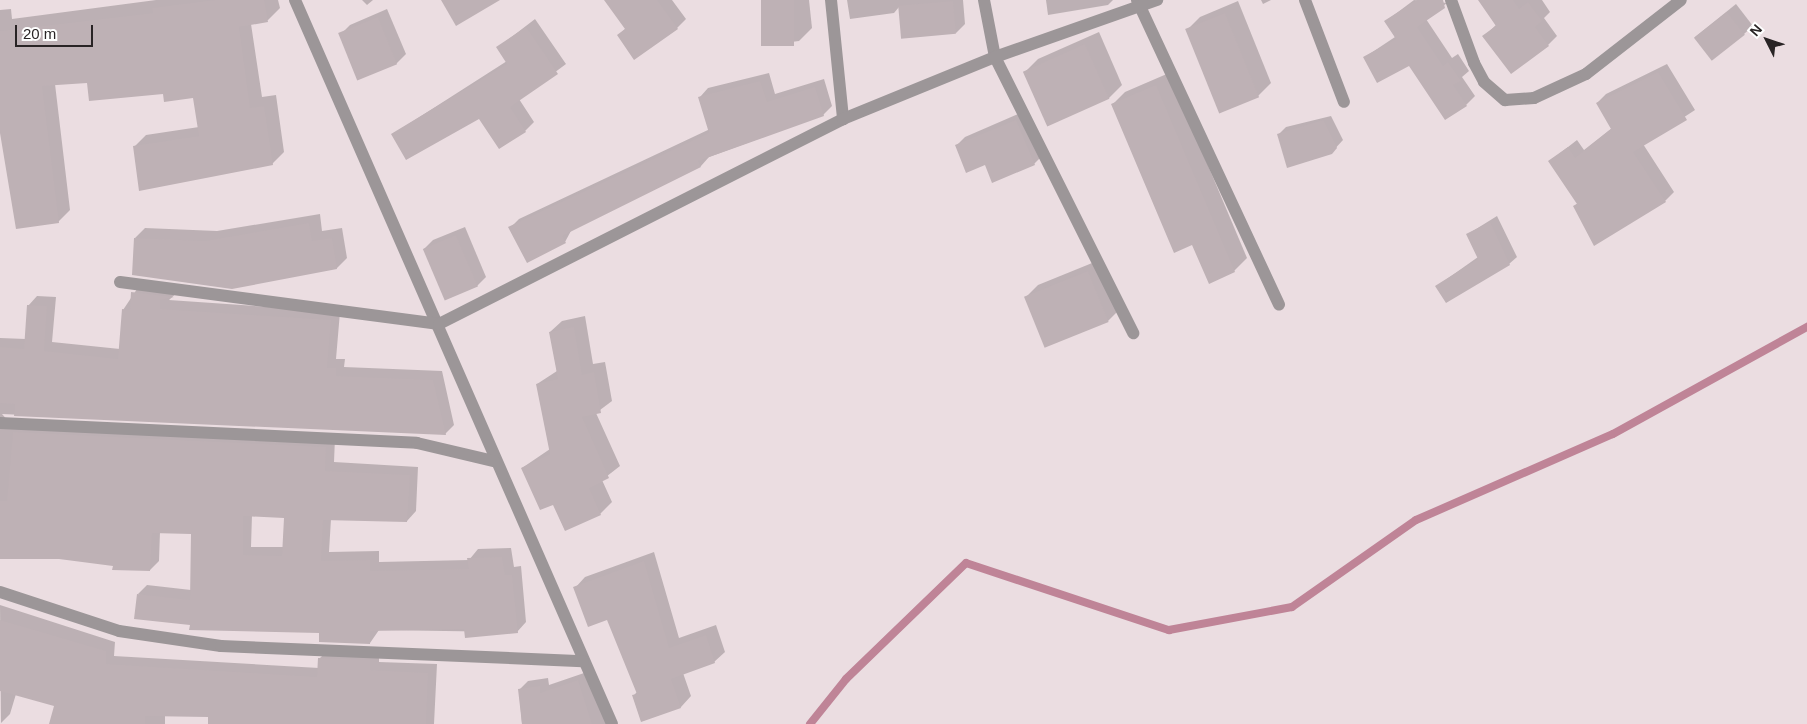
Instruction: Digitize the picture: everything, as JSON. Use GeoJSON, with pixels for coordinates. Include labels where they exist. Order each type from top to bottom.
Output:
{"type":"FeatureCollection","features":[{"type":"Feature","properties":{"kind":"street"},"geometry":{"type":"LineString","coordinates":[[295,0],[439,324],[494,461],[612,724]]}},
{"type":"Feature","properties":{"kind":"street"},"geometry":{"type":"LineString","coordinates":[[831,0],[843,120]]}},
{"type":"Feature","properties":{"kind":"street"},"geometry":{"type":"LineString","coordinates":[[984,0],[995,58],[1133,333]]}},
{"type":"Feature","properties":{"kind":"street"},"geometry":{"type":"LineString","coordinates":[[120,282],[439,324],[843,120],[995,58],[1138,5],[1157,0]]}},
{"type":"Feature","properties":{"kind":"street"},"geometry":{"type":"LineString","coordinates":[[1305,0],[1344,102]]}},
{"type":"Feature","properties":{"kind":"street"},"geometry":{"type":"LineString","coordinates":[[1451,0],[1474,64],[1484,82],[1505,100],[1534,98],[1586,74],[1682,0]]}},
{"type":"Feature","properties":{"kind":"street"},"geometry":{"type":"LineString","coordinates":[[1138,5],[1280,304]]}},
{"type":"Feature","properties":{"kind":"street"},"geometry":{"type":"LineString","coordinates":[[0,423],[417,443],[494,461]]}},
{"type":"Feature","properties":{"kind":"street"},"geometry":{"type":"LineString","coordinates":[[0,592],[119,631],[221,646],[583,661]]}},
{"type":"Feature","properties":{"kind":"building"},"geometry":{"type":"Polygon","coordinates":[[[215,0],[264,0],[268,22],[239,27],[250,108],[264,106],[273,165],[139,191],[133,146],[199,136],[193,98],[164,102],[163,94],[89,101],[87,83],[42,86],[59,223],[16,229],[0,133],[0,31],[153,13],[152,8],[215,0]]]}},
{"type":"Feature","properties":{"kind":"building"},"geometry":{"type":"Polygon","coordinates":[[[441,0],[500,0],[456,26],[441,0]]]}},
{"type":"Feature","properties":{"kind":"building"},"geometry":{"type":"Polygon","coordinates":[[[604,0],[657,0],[678,29],[634,60],[617,35],[625,29],[604,0]]]}},
{"type":"Feature","properties":{"kind":"building"},"geometry":{"type":"Polygon","coordinates":[[[761,0],[794,0],[794,46],[761,46],[761,0]]]}},
{"type":"Feature","properties":{"kind":"building"},"geometry":{"type":"Polygon","coordinates":[[[1417,0],[1443,0],[1445,8],[1417,27],[1443,66],[1448,62],[1461,81],[1453,85],[1467,106],[1445,120],[1409,66],[1377,83],[1363,57],[1396,39],[1384,21],[1417,0]]]}},
{"type":"Feature","properties":{"kind":"building"},"geometry":{"type":"Polygon","coordinates":[[[1478,0],[1513,0],[1519,9],[1528,2],[1542,21],[1535,27],[1549,46],[1511,74],[1482,36],[1496,26],[1478,0]]]}},
{"type":"Feature","properties":{"kind":"building"},"geometry":{"type":"Polygon","coordinates":[[[953,1],[956,34],[901,39],[898,6],[953,1]]]}},
{"type":"Feature","properties":{"kind":"building"},"geometry":{"type":"Polygon","coordinates":[[[1727,12],[1745,35],[1712,61],[1694,38],[1727,12]]]}},
{"type":"Feature","properties":{"kind":"building"},"geometry":{"type":"Polygon","coordinates":[[[1225,13],[1259,97],[1219,113],[1185,29],[1225,13]]]}},
{"type":"Feature","properties":{"kind":"building"},"geometry":{"type":"Polygon","coordinates":[[[378,17],[397,64],[357,80],[338,33],[378,17]]]}},
{"type":"Feature","properties":{"kind":"building"},"geometry":{"type":"Polygon","coordinates":[[[526,27],[558,74],[510,107],[526,132],[499,149],[479,119],[406,160],[391,134],[507,64],[496,47],[526,27]]]}},
{"type":"Feature","properties":{"kind":"building"},"geometry":{"type":"Polygon","coordinates":[[[1085,44],[1109,99],[1047,126],[1023,72],[1085,44]]]}},
{"type":"Feature","properties":{"kind":"building"},"geometry":{"type":"Polygon","coordinates":[[[1658,72],[1687,120],[1633,152],[1666,202],[1594,246],[1573,206],[1577,204],[1548,161],[1568,147],[1575,158],[1611,129],[1596,103],[1658,72]]]}},
{"type":"Feature","properties":{"kind":"building"},"geometry":{"type":"Polygon","coordinates":[[[760,81],[767,102],[815,87],[824,116],[698,161],[701,167],[562,236],[566,243],[527,263],[508,227],[709,133],[698,97],[760,81]]]}},
{"type":"Feature","properties":{"kind":"building"},"geometry":{"type":"Polygon","coordinates":[[[1156,85],[1235,272],[1209,284],[1192,245],[1174,253],[1111,104],[1156,85]]]}},
{"type":"Feature","properties":{"kind":"building"},"geometry":{"type":"Polygon","coordinates":[[[1016,120],[1035,165],[992,183],[985,165],[966,173],[955,145],[1016,120]]]}},
{"type":"Feature","properties":{"kind":"building"},"geometry":{"type":"Polygon","coordinates":[[[1323,120],[1337,148],[1332,154],[1287,168],[1277,134],[1323,120]]]}},
{"type":"Feature","properties":{"kind":"building"},"geometry":{"type":"Polygon","coordinates":[[[1490,222],[1510,265],[1446,303],[1435,286],[1478,259],[1466,234],[1490,222]]]}},
{"type":"Feature","properties":{"kind":"building"},"geometry":{"type":"Polygon","coordinates":[[[309,223],[312,241],[332,238],[337,269],[232,289],[132,275],[134,238],[205,241],[309,223]]]}},
{"type":"Feature","properties":{"kind":"building"},"geometry":{"type":"Polygon","coordinates":[[[456,235],[478,287],[445,301],[423,249],[456,235]]]}},
{"type":"Feature","properties":{"kind":"building"},"geometry":{"type":"Polygon","coordinates":[[[1088,271],[1109,322],[1045,348],[1024,297],[1088,271]]]}},
{"type":"Feature","properties":{"kind":"building"},"geometry":{"type":"Polygon","coordinates":[[[131,292],[174,297],[160,300],[160,309],[331,320],[327,368],[336,368],[336,376],[433,380],[446,435],[14,416],[15,404],[0,403],[0,347],[24,349],[27,305],[47,306],[44,351],[118,359],[122,309],[130,310],[131,292]]]}},
{"type":"Feature","properties":{"kind":"building"},"geometry":{"type":"Polygon","coordinates":[[[574,327],[582,375],[594,372],[601,413],[582,417],[609,478],[589,488],[601,515],[565,531],[553,505],[540,510],[521,468],[550,454],[536,384],[558,379],[549,332],[574,327]]]}},
{"type":"Feature","properties":{"kind":"building"},"geometry":{"type":"Polygon","coordinates":[[[13,432],[326,447],[325,471],[410,475],[407,522],[323,520],[321,561],[370,560],[370,571],[469,569],[467,558],[502,557],[505,575],[512,575],[518,633],[465,638],[464,629],[370,631],[370,644],[319,642],[319,633],[189,630],[190,625],[134,619],[137,594],[190,600],[191,534],[152,533],[150,571],[112,570],[113,566],[59,559],[0,559],[0,501],[7,501],[13,432]],[[243,516],[243,555],[282,556],[284,518],[243,516]]]}},
{"type":"Feature","properties":{"kind":"building"},"geometry":{"type":"Polygon","coordinates":[[[644,561],[669,648],[706,635],[715,663],[671,679],[681,708],[641,722],[632,695],[637,694],[607,620],[588,627],[573,587],[644,561]]]}},
{"type":"Feature","properties":{"kind":"building"},"geometry":{"type":"Polygon","coordinates":[[[0,620],[106,651],[106,664],[317,677],[318,658],[370,660],[370,670],[428,673],[426,724],[208,724],[208,717],[145,716],[145,724],[49,724],[54,706],[0,691],[0,620]]]}},
{"type":"Feature","properties":{"kind":"building"},"geometry":{"type":"Polygon","coordinates":[[[578,680],[592,724],[522,724],[518,689],[540,686],[540,693],[578,680]]]}},
{"type":"Feature","properties":{"kind":"waterway"},"geometry":{"type":"LineString","coordinates":[[810,724],[846,679],[966,563],[1169,630],[1292,607],[1416,520],[1613,434],[1807,327]]}}]}
